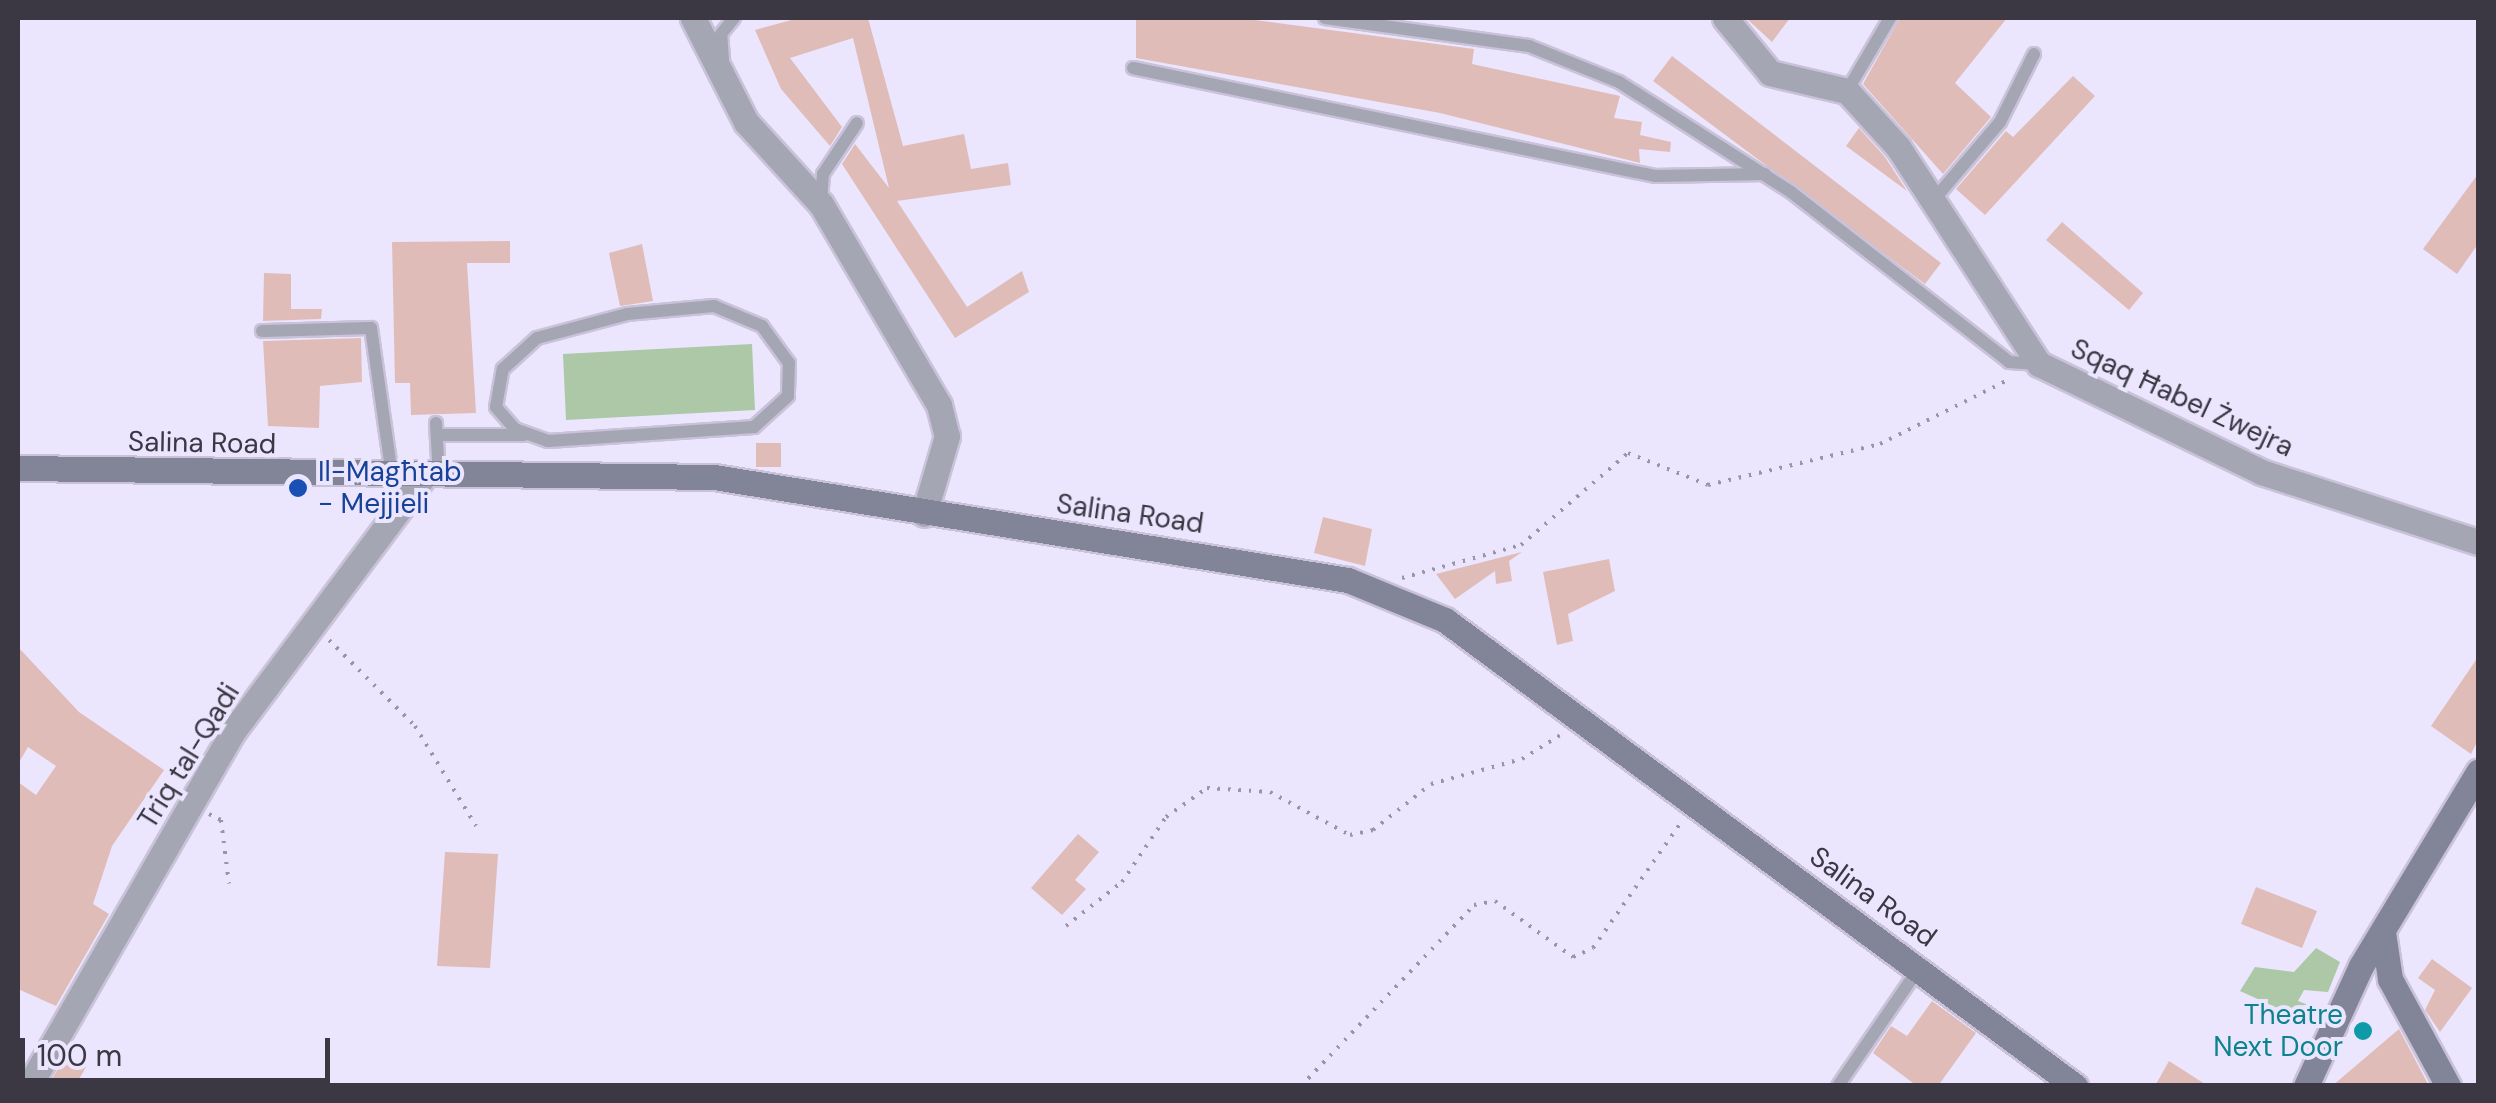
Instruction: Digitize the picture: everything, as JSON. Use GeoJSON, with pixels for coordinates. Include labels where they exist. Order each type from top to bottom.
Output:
{"type":"FeatureCollection","features":[{"type":"Feature","properties":{"kind":"main road","name":"Salina Road"},"geometry":{"type":"LineString","coordinates":[[18,468],[714,477],[924,514],[1302,569],[1391,594],[1445,620],[1572,718],[1919,967],[2075,1086]]}},
{"type":"Feature","properties":{"kind":"main road"},"geometry":{"type":"LineString","coordinates":[[2306,1086],[2383,932],[2478,772]]}},
{"type":"Feature","properties":{"kind":"main road"},"geometry":{"type":"LineString","coordinates":[[2383,932],[2390,978],[2448,1086]]}},
{"type":"Feature","properties":{"kind":"street"},"geometry":{"type":"LineString","coordinates":[[693,18],[746,122],[821,204],[938,405],[947,436],[924,514]]}},
{"type":"Feature","properties":{"kind":"street"},"geometry":{"type":"LineString","coordinates":[[1725,18],[1770,73],[1847,91]]}},
{"type":"Feature","properties":{"kind":"street","name":"Sqaq Ħabel Żwejra"},"geometry":{"type":"LineString","coordinates":[[1847,91],[1937,196],[1952,239],[2039,364],[2261,472],[2478,542]]}},
{"type":"Feature","properties":{"kind":"street","name":"Triq tal-Qadi"},"geometry":{"type":"LineString","coordinates":[[30,1086],[191,805],[313,628],[432,476]]}},
{"type":"Feature","properties":{"kind":"lane"},"geometry":{"type":"LineString","coordinates":[[724,78],[722,34],[734,18]]}},
{"type":"Feature","properties":{"kind":"lane"},"geometry":{"type":"LineString","coordinates":[[1325,18],[1567,57],[1765,174],[2009,362],[2039,364]]}},
{"type":"Feature","properties":{"kind":"lane"},"geometry":{"type":"LineString","coordinates":[[1847,91],[1890,18]]}},
{"type":"Feature","properties":{"kind":"lane"},"geometry":{"type":"LineString","coordinates":[[1937,196],[2000,122],[2034,54]]}},
{"type":"Feature","properties":{"kind":"lane"},"geometry":{"type":"LineString","coordinates":[[1134,68],[1655,176],[1765,174]]}},
{"type":"Feature","properties":{"kind":"lane"},"geometry":{"type":"LineString","coordinates":[[821,204],[823,174],[856,123]]}},
{"type":"Feature","properties":{"kind":"lane"},"geometry":{"type":"LineString","coordinates":[[432,476],[436,429],[524,434],[743,431],[782,404],[789,364],[762,326],[714,306],[564,325],[523,345],[497,382],[496,407],[524,434]]}},
{"type":"Feature","properties":{"kind":"lane"},"geometry":{"type":"LineString","coordinates":[[262,331],[370,328],[392,475]]}},
{"type":"Feature","properties":{"kind":"lane"},"geometry":{"type":"LineString","coordinates":[[1838,1086],[1919,967]]}},
{"type":"Feature","properties":{"kind":"path"},"geometry":{"type":"LineString","coordinates":[[1391,594],[1420,567],[1522,545],[1628,453],[1708,485],[1880,444],[2039,364]]}},
{"type":"Feature","properties":{"kind":"path"},"geometry":{"type":"LineString","coordinates":[[313,628],[415,726],[476,826]]}},
{"type":"Feature","properties":{"kind":"path"},"geometry":{"type":"LineString","coordinates":[[1066,926],[1122,882],[1166,816],[1208,788],[1270,792],[1350,834],[1373,830],[1431,784],[1522,759],[1558,739],[1572,718]]}},
{"type":"Feature","properties":{"kind":"path"},"geometry":{"type":"LineString","coordinates":[[191,805],[222,820],[229,884]]}},
{"type":"Feature","properties":{"kind":"path"},"geometry":{"type":"LineString","coordinates":[[1301,1086],[1474,905],[1495,901],[1574,957],[1593,948],[1694,805]]}},
{"type":"Feature","properties":{"kind":"green space"},"geometry":{"type":"Polygon","coordinates":[[[752,344],[755,410],[566,420],[563,354],[752,344]]]}},
{"type":"Feature","properties":{"kind":"green space"},"geometry":{"type":"Polygon","coordinates":[[[2316,948],[2340,962],[2328,992],[2304,990],[2298,1001],[2321,1010],[2315,1025],[2240,991],[2255,967],[2294,972],[2316,948]]]}},
{"type":"Feature","properties":{"kind":"building"},"geometry":{"type":"Polygon","coordinates":[[[799,18],[868,18],[903,146],[964,134],[971,169],[1008,163],[1011,185],[897,201],[967,307],[1022,271],[1029,292],[955,338],[842,164],[855,144],[889,188],[853,38],[790,58],[842,127],[830,146],[781,89],[755,30],[799,18]]]}},
{"type":"Feature","properties":{"kind":"building"},"geometry":{"type":"Polygon","coordinates":[[[1136,18],[1239,18],[1474,49],[1472,64],[1620,96],[1614,118],[1642,122],[1640,135],[1671,142],[1670,152],[1639,149],[1640,163],[1440,113],[1136,58],[1136,18]]]}},
{"type":"Feature","properties":{"kind":"building"},"geometry":{"type":"Polygon","coordinates":[[[1746,18],[1790,18],[1772,42],[1746,18]]]}},
{"type":"Feature","properties":{"kind":"building"},"geometry":{"type":"Polygon","coordinates":[[[1900,18],[2007,18],[1955,83],[1991,117],[1943,174],[1863,84],[1900,18]]]}},
{"type":"Feature","properties":{"kind":"building"},"geometry":{"type":"Polygon","coordinates":[[[1672,56],[1941,263],[1925,284],[1653,81],[1672,56]]]}},
{"type":"Feature","properties":{"kind":"building"},"geometry":{"type":"Polygon","coordinates":[[[2073,76],[2095,96],[1985,215],[1956,189],[2006,131],[2013,137],[2073,76]]]}},
{"type":"Feature","properties":{"kind":"building"},"geometry":{"type":"Polygon","coordinates":[[[1859,128],[1885,157],[1907,191],[1846,146],[1859,128]]]}},
{"type":"Feature","properties":{"kind":"building"},"geometry":{"type":"Polygon","coordinates":[[[2478,174],[2478,244],[2457,274],[2423,249],[2478,174]]]}},
{"type":"Feature","properties":{"kind":"building"},"geometry":{"type":"Polygon","coordinates":[[[2062,222],[2143,293],[2129,310],[2046,240],[2062,222]]]}},
{"type":"Feature","properties":{"kind":"building"},"geometry":{"type":"Polygon","coordinates":[[[510,241],[510,263],[467,263],[476,413],[411,415],[410,383],[395,383],[392,242],[510,241]]]}},
{"type":"Feature","properties":{"kind":"building"},"geometry":{"type":"Polygon","coordinates":[[[642,244],[653,301],[620,306],[609,253],[642,244]]]}},
{"type":"Feature","properties":{"kind":"building"},"geometry":{"type":"Polygon","coordinates":[[[264,273],[291,274],[291,309],[322,309],[321,319],[263,321],[264,273]]]}},
{"type":"Feature","properties":{"kind":"building"},"geometry":{"type":"Polygon","coordinates":[[[361,338],[362,382],[320,386],[319,428],[268,426],[263,341],[361,338]]]}},
{"type":"Feature","properties":{"kind":"building"},"geometry":{"type":"Polygon","coordinates":[[[756,443],[781,443],[781,467],[756,467],[756,443]]]}},
{"type":"Feature","properties":{"kind":"building"},"geometry":{"type":"Polygon","coordinates":[[[1323,517],[1372,529],[1365,566],[1314,553],[1323,517]]]}},
{"type":"Feature","properties":{"kind":"building"},"geometry":{"type":"Polygon","coordinates":[[[1522,552],[1509,561],[1512,581],[1496,584],[1495,571],[1455,599],[1436,574],[1522,552]]]}},
{"type":"Feature","properties":{"kind":"building"},"geometry":{"type":"Polygon","coordinates":[[[1609,559],[1615,591],[1568,614],[1573,641],[1557,645],[1543,572],[1609,559]]]}},
{"type":"Feature","properties":{"kind":"building"},"geometry":{"type":"Polygon","coordinates":[[[18,647],[79,712],[164,770],[112,846],[93,904],[109,914],[56,1006],[18,989],[18,782],[36,795],[56,766],[28,747],[18,764],[18,647]]]}},
{"type":"Feature","properties":{"kind":"building"},"geometry":{"type":"Polygon","coordinates":[[[2478,657],[2478,740],[2471,754],[2431,726],[2478,657]]]}},
{"type":"Feature","properties":{"kind":"building"},"geometry":{"type":"Polygon","coordinates":[[[1078,834],[1099,852],[1075,880],[1086,889],[1062,915],[1031,888],[1078,834]]]}},
{"type":"Feature","properties":{"kind":"building"},"geometry":{"type":"Polygon","coordinates":[[[445,852],[498,854],[490,968],[437,966],[445,852]]]}},
{"type":"Feature","properties":{"kind":"building"},"geometry":{"type":"Polygon","coordinates":[[[2256,887],[2317,911],[2302,948],[2241,924],[2256,887]]]}},
{"type":"Feature","properties":{"kind":"building"},"geometry":{"type":"Polygon","coordinates":[[[2432,959],[2472,988],[2440,1032],[2425,1010],[2435,990],[2418,978],[2432,959]]]}},
{"type":"Feature","properties":{"kind":"building"},"geometry":{"type":"Polygon","coordinates":[[[1932,1001],[1976,1033],[1938,1086],[1917,1086],[1873,1053],[1891,1026],[1907,1036],[1932,1001]]]}},
{"type":"Feature","properties":{"kind":"building"},"geometry":{"type":"Polygon","coordinates":[[[2399,1029],[2429,1086],[2332,1086],[2399,1029]]]}},
{"type":"Feature","properties":{"kind":"building"},"geometry":{"type":"Polygon","coordinates":[[[64,1058],[86,1067],[75,1086],[48,1086],[64,1058]]]}},
{"type":"Feature","properties":{"kind":"building"},"geometry":{"type":"Polygon","coordinates":[[[2169,1061],[2208,1086],[2155,1086],[2169,1061]]]}},
{"type":"Feature","properties":{"kind":"place","name":"Il-Magħtab - Mejjieli"},"geometry":{"type":"Point","coordinates":[298,488]}},
{"type":"Feature","properties":{"kind":"place","name":"Theatre Next Door"},"geometry":{"type":"Point","coordinates":[2363,1031]}}]}
